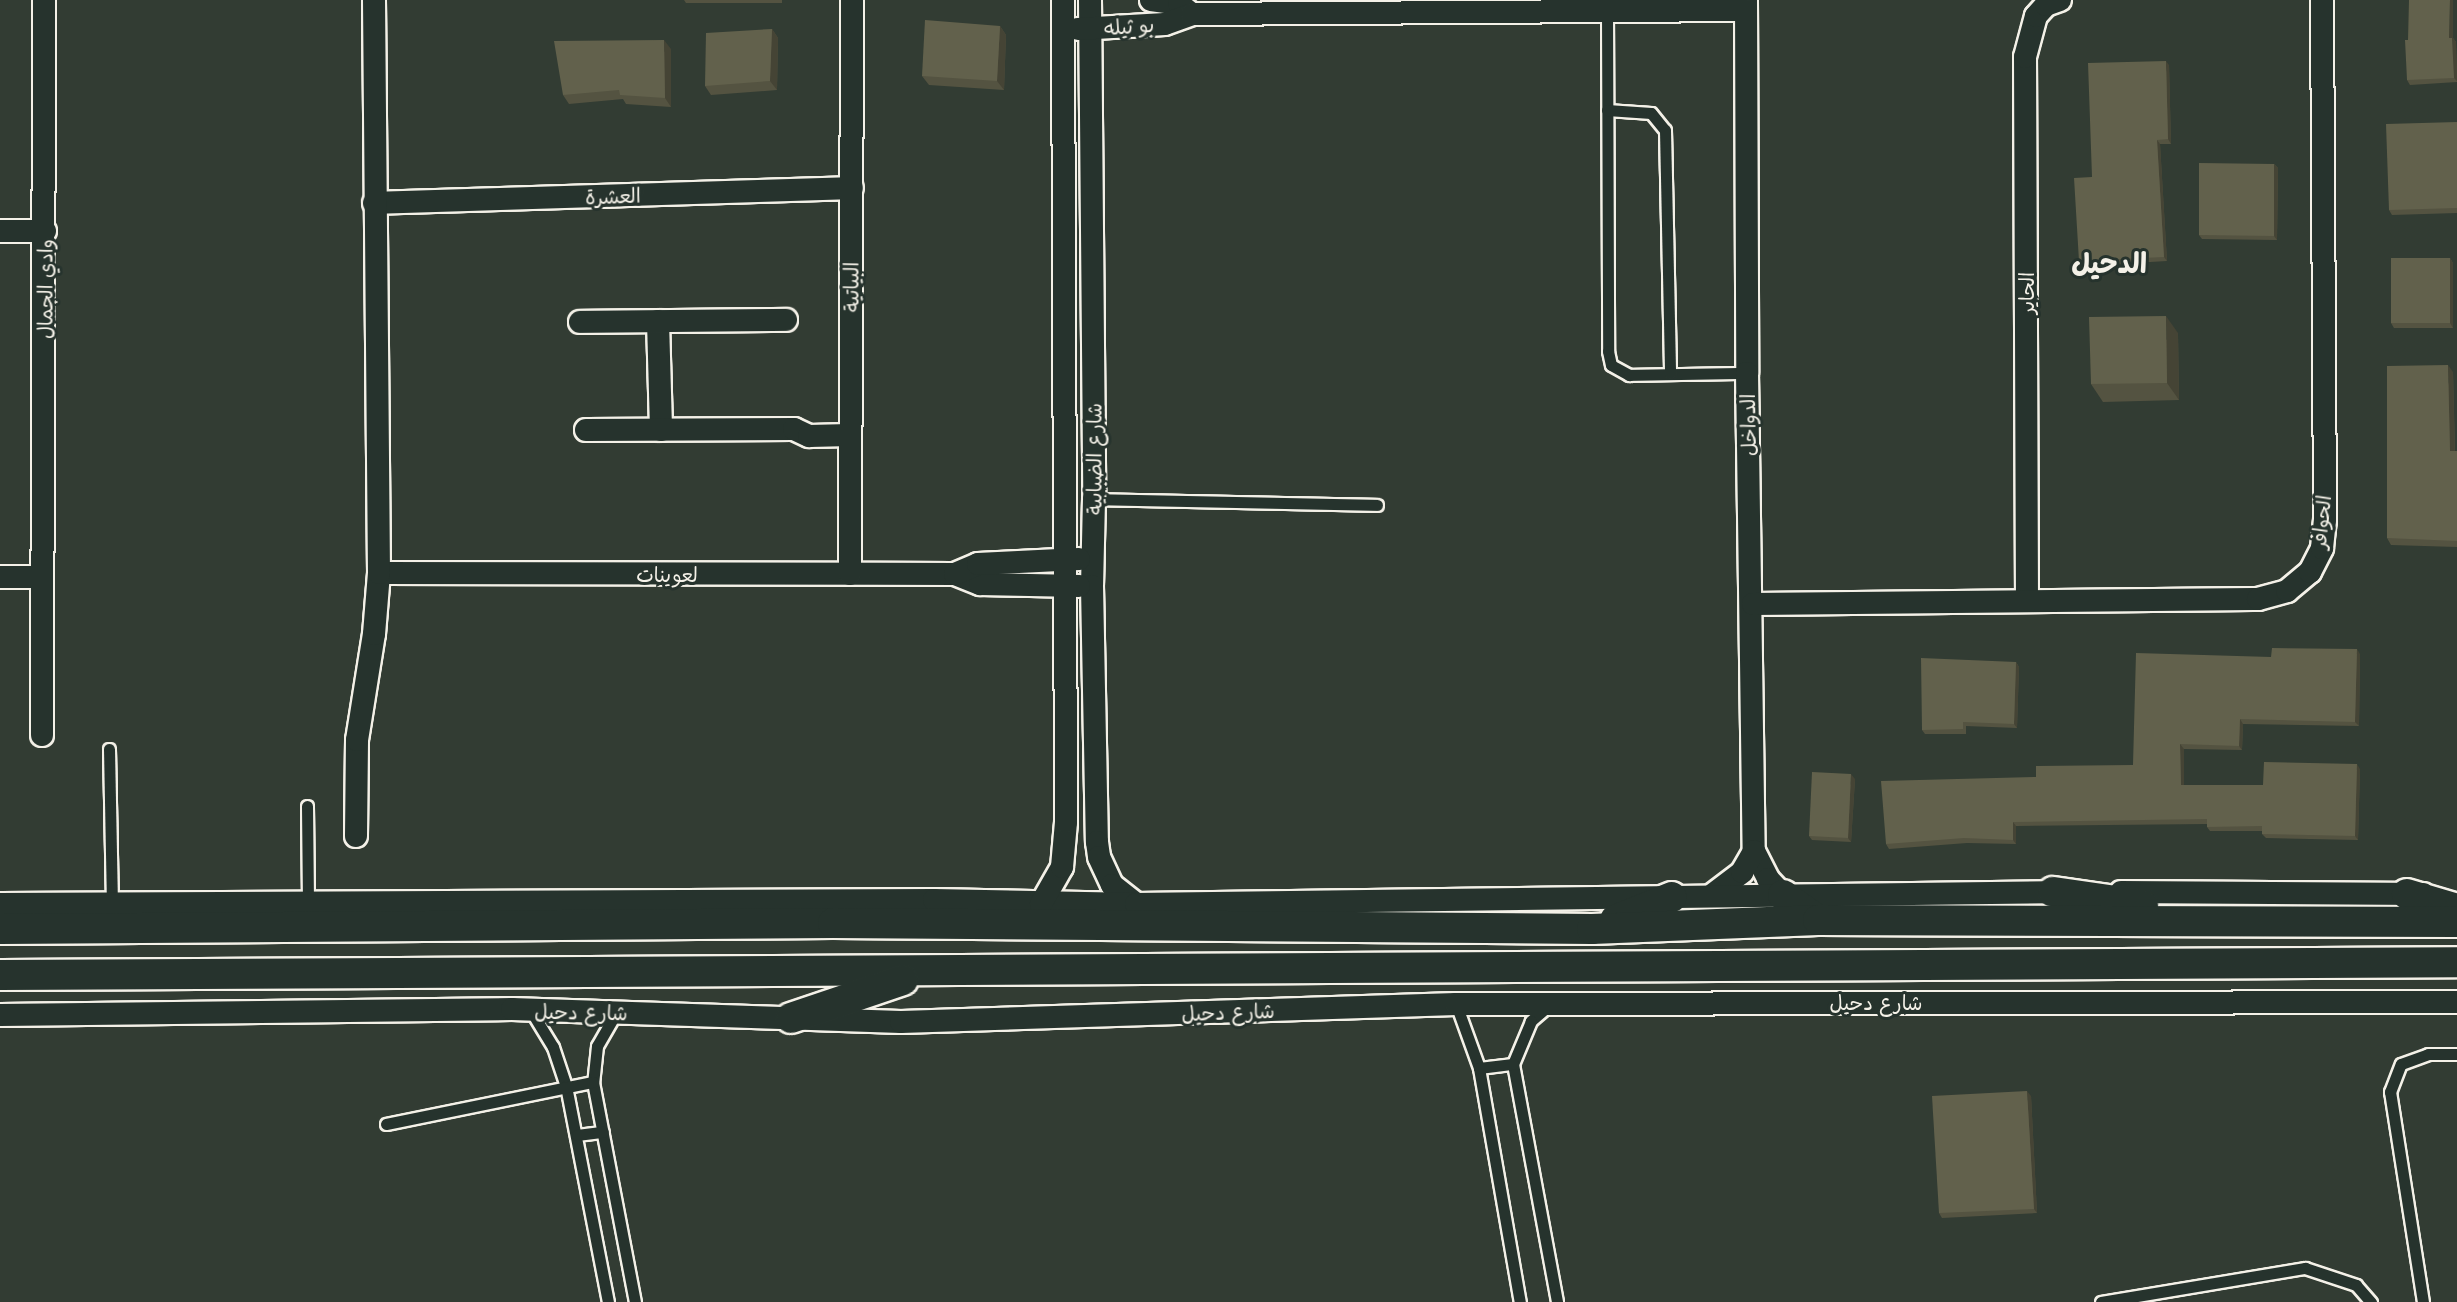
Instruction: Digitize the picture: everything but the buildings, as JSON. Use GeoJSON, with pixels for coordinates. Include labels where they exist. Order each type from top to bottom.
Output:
{"type":"FeatureCollection","features":[{"type":"Feature","properties":{"kind":"main road"},"geometry":{"type":"LineString","coordinates":[[2053,892],[2247,921]]}},
{"type":"Feature","properties":{"kind":"main road"},"geometry":{"type":"LineString","coordinates":[[2407,894],[2457,909]]}},
{"type":"Feature","properties":{"kind":"main road"},"geometry":{"type":"LineString","coordinates":[[1783,895],[1818,920]]}},
{"type":"Feature","properties":{"kind":"main road"},"geometry":{"type":"LineString","coordinates":[[1592,929],[1672,897]]}},
{"type":"Feature","properties":{"kind":"main road"},"geometry":{"type":"LineString","coordinates":[[878,923],[934,900]]}},
{"type":"Feature","properties":{"kind":"main road"},"geometry":{"type":"LineString","coordinates":[[0,929],[878,923],[1592,929],[1818,920],[2457,922]]}},
{"type":"Feature","properties":{"kind":"main road","name":"شارع دحيل"},"geometry":{"type":"LineString","coordinates":[[0,975],[2457,962]]}},
{"type":"Feature","properties":{"kind":"main road"},"geometry":{"type":"LineString","coordinates":[[791,1018],[925,972]]}},
{"type":"Feature","properties":{"kind":"street","name":"وادي الجمال"},"geometry":{"type":"LineString","coordinates":[[42,735],[44,0]]}},
{"type":"Feature","properties":{"kind":"street"},"geometry":{"type":"LineString","coordinates":[[356,836],[357,740],[374,634],[379,573],[374,0]]}},
{"type":"Feature","properties":{"kind":"street","name":"البياتية"},"geometry":{"type":"LineString","coordinates":[[850,574],[852,0]]}},
{"type":"Feature","properties":{"kind":"street","name":"شارع الضبابية"},"geometry":{"type":"LineString","coordinates":[[1041,904],[1057,881],[1065,854],[1063,0]]}},
{"type":"Feature","properties":{"kind":"street","name":"شارع الضبابية"},"geometry":{"type":"LineString","coordinates":[[1090,0],[1092,586],[1099,857],[1112,885],[1136,904]]}},
{"type":"Feature","properties":{"kind":"street","name":"بو ثيله"},"geometry":{"type":"LineString","coordinates":[[1151,0],[1179,4],[1192,14]]}},
{"type":"Feature","properties":{"kind":"street","name":"الحاير"},"geometry":{"type":"LineString","coordinates":[[2027,601],[2025,57],[2036,16],[2046,5],[2060,0]]}},
{"type":"Feature","properties":{"kind":"street","name":"الحوافر"},"geometry":{"type":"LineString","coordinates":[[1753,604],[2258,599],[2287,591],[2310,572],[2322,548],[2322,0]]}},
{"type":"Feature","properties":{"kind":"street","name":"بو ثيله"},"geometry":{"type":"LineString","coordinates":[[1064,30],[1172,23],[1192,14],[1607,10],[1746,5]]}},
{"type":"Feature","properties":{"kind":"street","name":"الدواخل"},"geometry":{"type":"LineString","coordinates":[[1746,5],[1747,373],[1753,604],[1754,851],[1768,879],[1783,895]]}},
{"type":"Feature","properties":{"kind":"street","name":"العشرة"},"geometry":{"type":"LineString","coordinates":[[374,203],[852,188]]}},
{"type":"Feature","properties":{"kind":"street"},"geometry":{"type":"LineString","coordinates":[[0,231],[45,231]]}},
{"type":"Feature","properties":{"kind":"street"},"geometry":{"type":"LineString","coordinates":[[580,322],[786,320]]}},
{"type":"Feature","properties":{"kind":"street"},"geometry":{"type":"LineString","coordinates":[[658,321],[661,430]]}},
{"type":"Feature","properties":{"kind":"street"},"geometry":{"type":"LineString","coordinates":[[586,430],[794,429],[809,421],[850,427]]}},
{"type":"Feature","properties":{"kind":"street","name":"لعوينات"},"geometry":{"type":"LineString","coordinates":[[955,574],[978,564],[1093,558]]}},
{"type":"Feature","properties":{"kind":"street","name":"لعوينات"},"geometry":{"type":"LineString","coordinates":[[379,573],[955,574],[980,584],[1092,586]]}},
{"type":"Feature","properties":{"kind":"street"},"geometry":{"type":"LineString","coordinates":[[0,577],[42,577]]}},
{"type":"Feature","properties":{"kind":"street"},"geometry":{"type":"LineString","coordinates":[[1712,895],[1742,872],[1754,851]]}},
{"type":"Feature","properties":{"kind":"street"},"geometry":{"type":"LineString","coordinates":[[0,904],[934,900],[1136,904],[2053,892],[2457,896]]}},
{"type":"Feature","properties":{"kind":"street","name":"شارع دحيل"},"geometry":{"type":"LineString","coordinates":[[0,1015],[531,1011],[956,1022],[1456,1004],[2457,1002]]}},
{"type":"Feature","properties":{"kind":"lane"},"geometry":{"type":"LineString","coordinates":[[1607,10],[1609,358],[1622,373],[1747,373]]}},
{"type":"Feature","properties":{"kind":"lane"},"geometry":{"type":"LineString","coordinates":[[1607,110],[1644,111],[1657,117],[1665,130],[1670,374]]}},
{"type":"Feature","properties":{"kind":"lane"},"geometry":{"type":"LineString","coordinates":[[1094,499],[1377,505]]}},
{"type":"Feature","properties":{"kind":"lane"},"geometry":{"type":"LineString","coordinates":[[109,749],[112,904]]}},
{"type":"Feature","properties":{"kind":"lane"},"geometry":{"type":"LineString","coordinates":[[307,806],[308,902]]}},
{"type":"Feature","properties":{"kind":"lane"},"geometry":{"type":"LineString","coordinates":[[1550,1003],[1531,1021],[1513,1064],[1557,1302]]}},
{"type":"Feature","properties":{"kind":"lane"},"geometry":{"type":"LineString","coordinates":[[1456,1004],[1479,1068],[1520,1302]]}},
{"type":"Feature","properties":{"kind":"lane"},"geometry":{"type":"LineString","coordinates":[[531,1011],[553,1047],[566,1086],[608,1302]]}},
{"type":"Feature","properties":{"kind":"lane"},"geometry":{"type":"LineString","coordinates":[[617,1012],[597,1046],[593,1082],[635,1302]]}},
{"type":"Feature","properties":{"kind":"lane"},"geometry":{"type":"LineString","coordinates":[[2423,1302],[2390,1092],[2401,1064],[2428,1054],[2457,1054]]}},
{"type":"Feature","properties":{"kind":"lane"},"geometry":{"type":"LineString","coordinates":[[1479,1068],[1513,1064]]}},
{"type":"Feature","properties":{"kind":"lane"},"geometry":{"type":"LineString","coordinates":[[386,1124],[593,1082]]}},
{"type":"Feature","properties":{"kind":"lane"},"geometry":{"type":"LineString","coordinates":[[577,1135],[603,1132]]}},
{"type":"Feature","properties":{"kind":"lane"},"geometry":{"type":"LineString","coordinates":[[2101,1302],[2305,1268],[2356,1285],[2371,1302]]}},
{"type":"Feature","properties":{"kind":"district","name":"الدحيل"},"geometry":{"type":"Point","coordinates":[2109,262]}}]}
